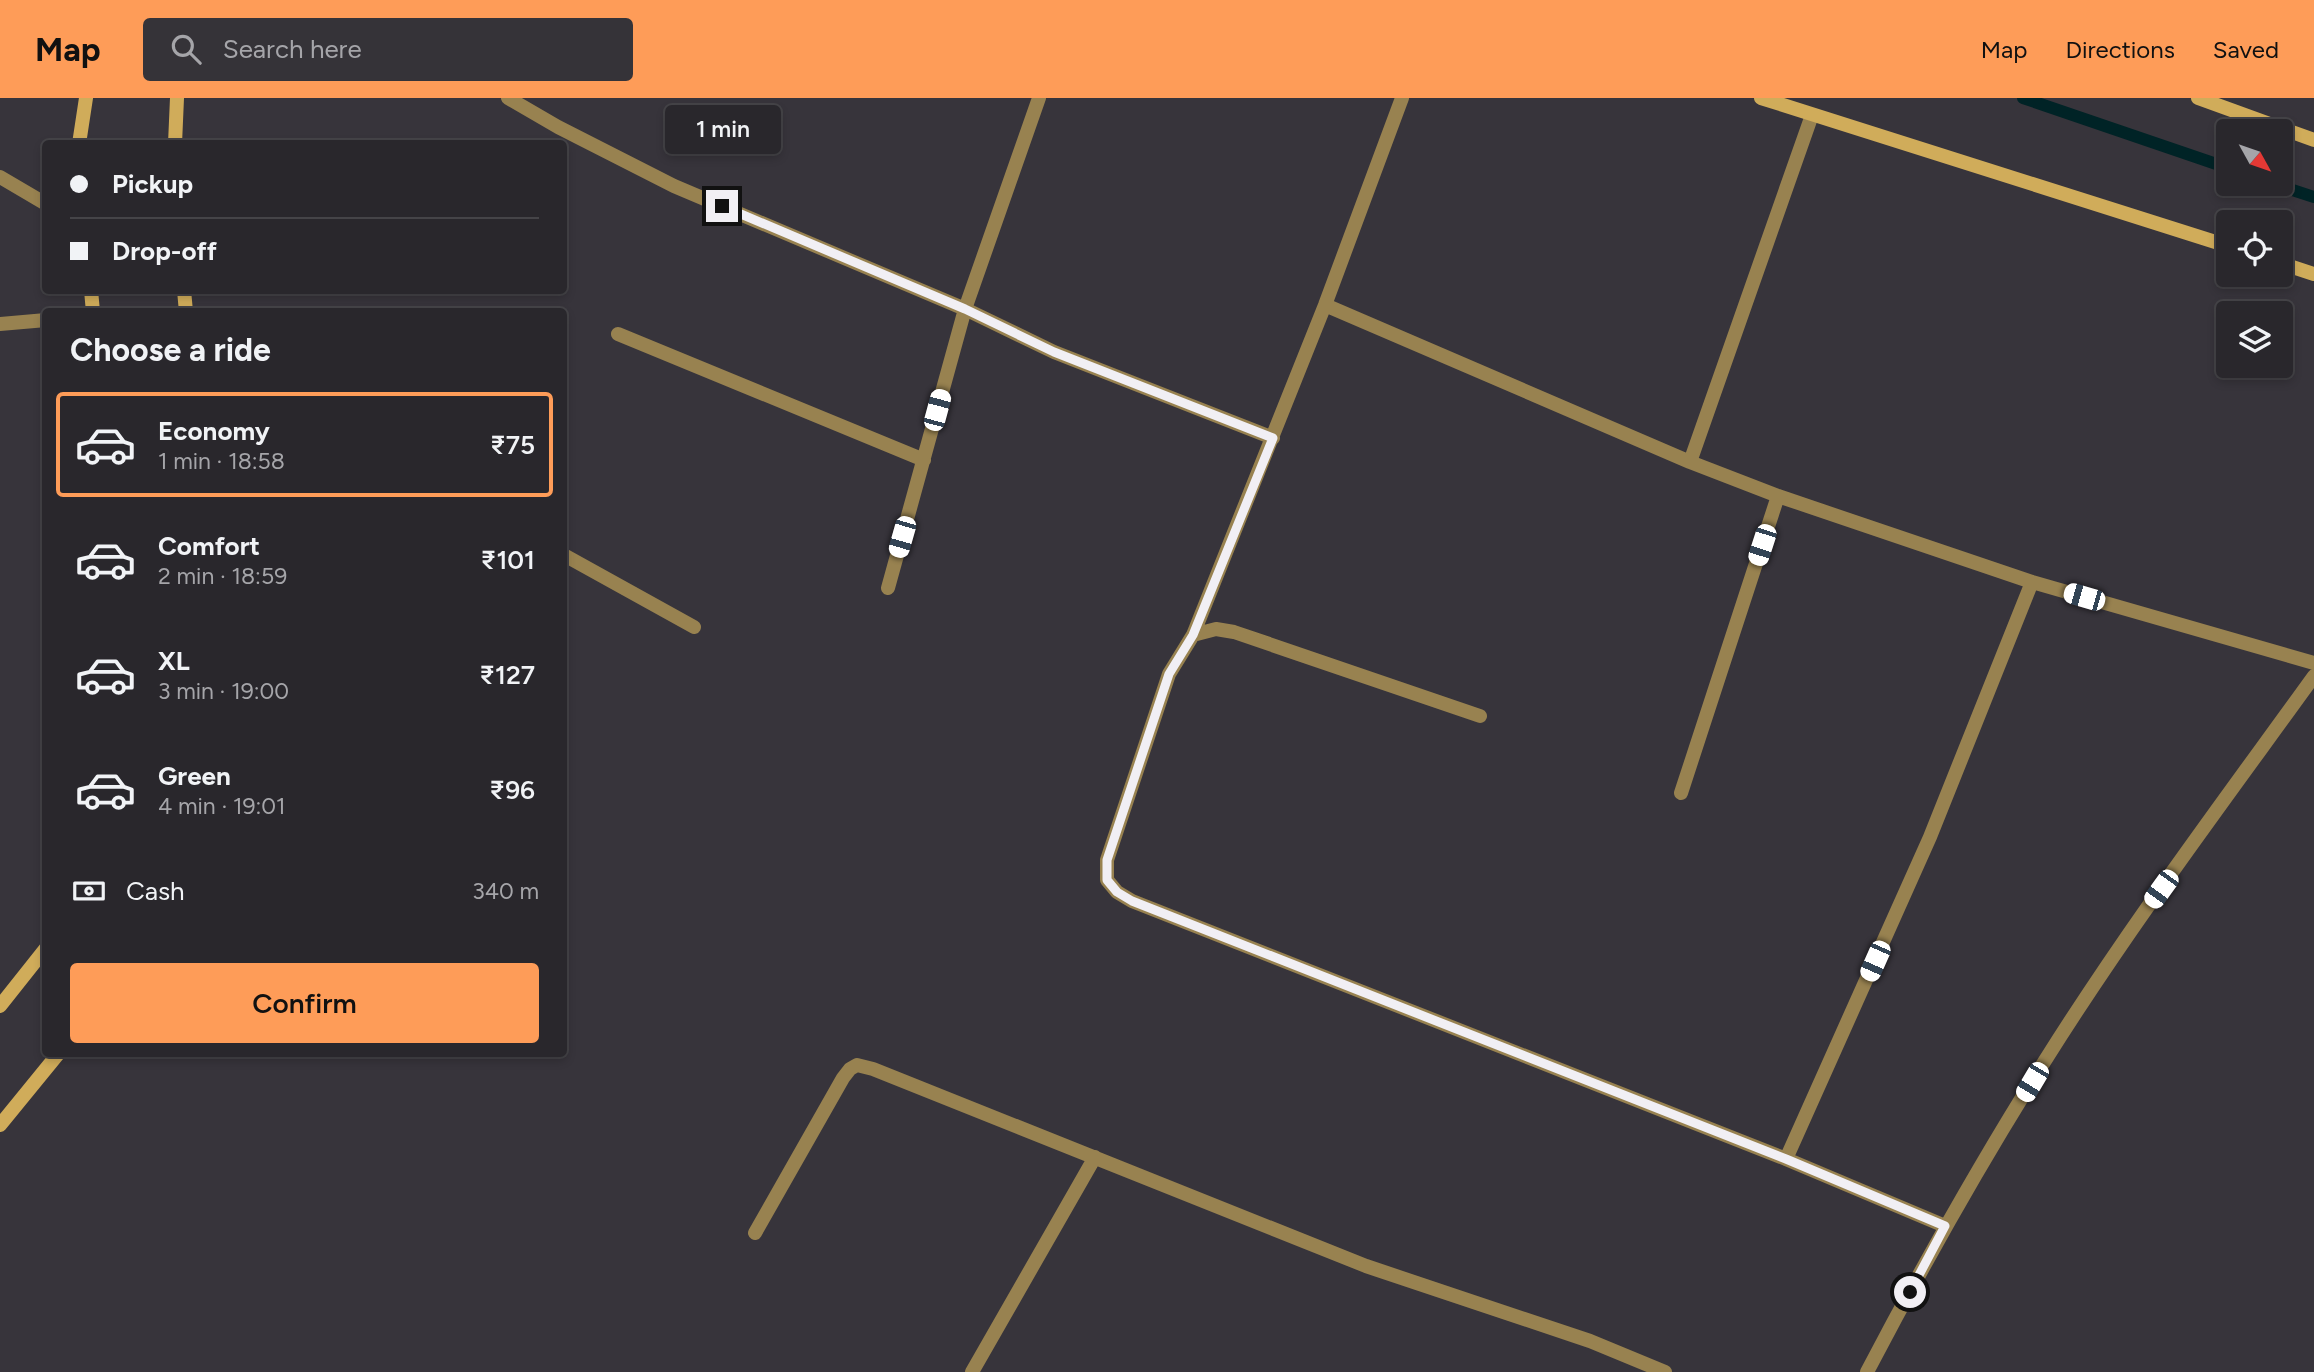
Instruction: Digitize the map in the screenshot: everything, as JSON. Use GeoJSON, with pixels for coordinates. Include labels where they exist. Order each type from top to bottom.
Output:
{"type":"FeatureCollection","features":[{"type":"Feature","properties":{"kind":"main road"},"geometry":{"type":"LineString","coordinates":[[80,140],[86,98]]}},
{"type":"Feature","properties":{"kind":"main road"},"geometry":{"type":"LineString","coordinates":[[175,140],[177,98]]}},
{"type":"Feature","properties":{"kind":"main road"},"geometry":{"type":"LineString","coordinates":[[1760,98],[2216,242]]}},
{"type":"Feature","properties":{"kind":"main road"},"geometry":{"type":"LineString","coordinates":[[2198,98],[2314,140]]}},
{"type":"Feature","properties":{"kind":"main road"},"geometry":{"type":"LineString","coordinates":[[2293,267],[2314,274]]}},
{"type":"Feature","properties":{"kind":"main road"},"geometry":{"type":"LineString","coordinates":[[0,1006],[42,953]]}},
{"type":"Feature","properties":{"kind":"main road"},"geometry":{"type":"LineString","coordinates":[[0,1125],[56,1057]]}},
{"type":"Feature","properties":{"kind":"street"},"geometry":{"type":"LineString","coordinates":[[508,98],[558,127],[674,186],[965,309],[1054,352],[1273,438]]}},
{"type":"Feature","properties":{"kind":"street"},"geometry":{"type":"LineString","coordinates":[[888,588],[965,309],[1039,98]]}},
{"type":"Feature","properties":{"kind":"street"},"geometry":{"type":"LineString","coordinates":[[1402,98],[1273,438],[1193,635],[1169,674],[1107,860],[1107,880],[1117,892],[1132,901],[1786,1159],[1945,1226]]}},
{"type":"Feature","properties":{"kind":"street"},"geometry":{"type":"LineString","coordinates":[[1690,462],[1812,116]]}},
{"type":"Feature","properties":{"kind":"street"},"geometry":{"type":"LineString","coordinates":[[0,177],[42,202]]}},
{"type":"Feature","properties":{"kind":"street"},"geometry":{"type":"LineString","coordinates":[[1325,305],[1690,462],[1778,496],[2032,583],[2314,663]]}},
{"type":"Feature","properties":{"kind":"street"},"geometry":{"type":"LineString","coordinates":[[0,324],[42,320]]}},
{"type":"Feature","properties":{"kind":"street"},"geometry":{"type":"LineString","coordinates":[[618,334],[924,460]]}},
{"type":"Feature","properties":{"kind":"street"},"geometry":{"type":"LineString","coordinates":[[1681,793],[1778,496]]}},
{"type":"Feature","properties":{"kind":"street"},"geometry":{"type":"LineString","coordinates":[[567,557],[694,627]]}},
{"type":"Feature","properties":{"kind":"street"},"geometry":{"type":"LineString","coordinates":[[1786,1159],[1930,837],[2032,583]]}},
{"type":"Feature","properties":{"kind":"street"},"geometry":{"type":"LineString","coordinates":[[1193,635],[1216,629],[1234,632],[1480,716]]}},
{"type":"Feature","properties":{"kind":"street"},"geometry":{"type":"LineString","coordinates":[[1867,1372],[1945,1226],[2046,1058],[2131,931],[2314,676]]}},
{"type":"Feature","properties":{"kind":"street"},"geometry":{"type":"LineString","coordinates":[[755,1233],[843,1078],[857,1065],[873,1069],[1366,1266],[1590,1341],[1665,1372]]}},
{"type":"Feature","properties":{"kind":"street"},"geometry":{"type":"LineString","coordinates":[[972,1372],[1095,1157]]}},
{"type":"Feature","properties":{"kind":"waterway"},"geometry":{"type":"LineString","coordinates":[[2023,98],[2216,164]]}},
{"type":"Feature","properties":{"kind":"waterway"},"geometry":{"type":"LineString","coordinates":[[2293,190],[2314,197]]}},
{"type":"Feature","properties":{"kind":"route"},"geometry":{"type":"LineString","coordinates":[[722,206],[965,309],[1054,352],[1273,438],[1193,635],[1169,674],[1107,860],[1107,880],[1117,892],[1132,901],[1786,1159],[1945,1226],[1910,1292]]}}]}
